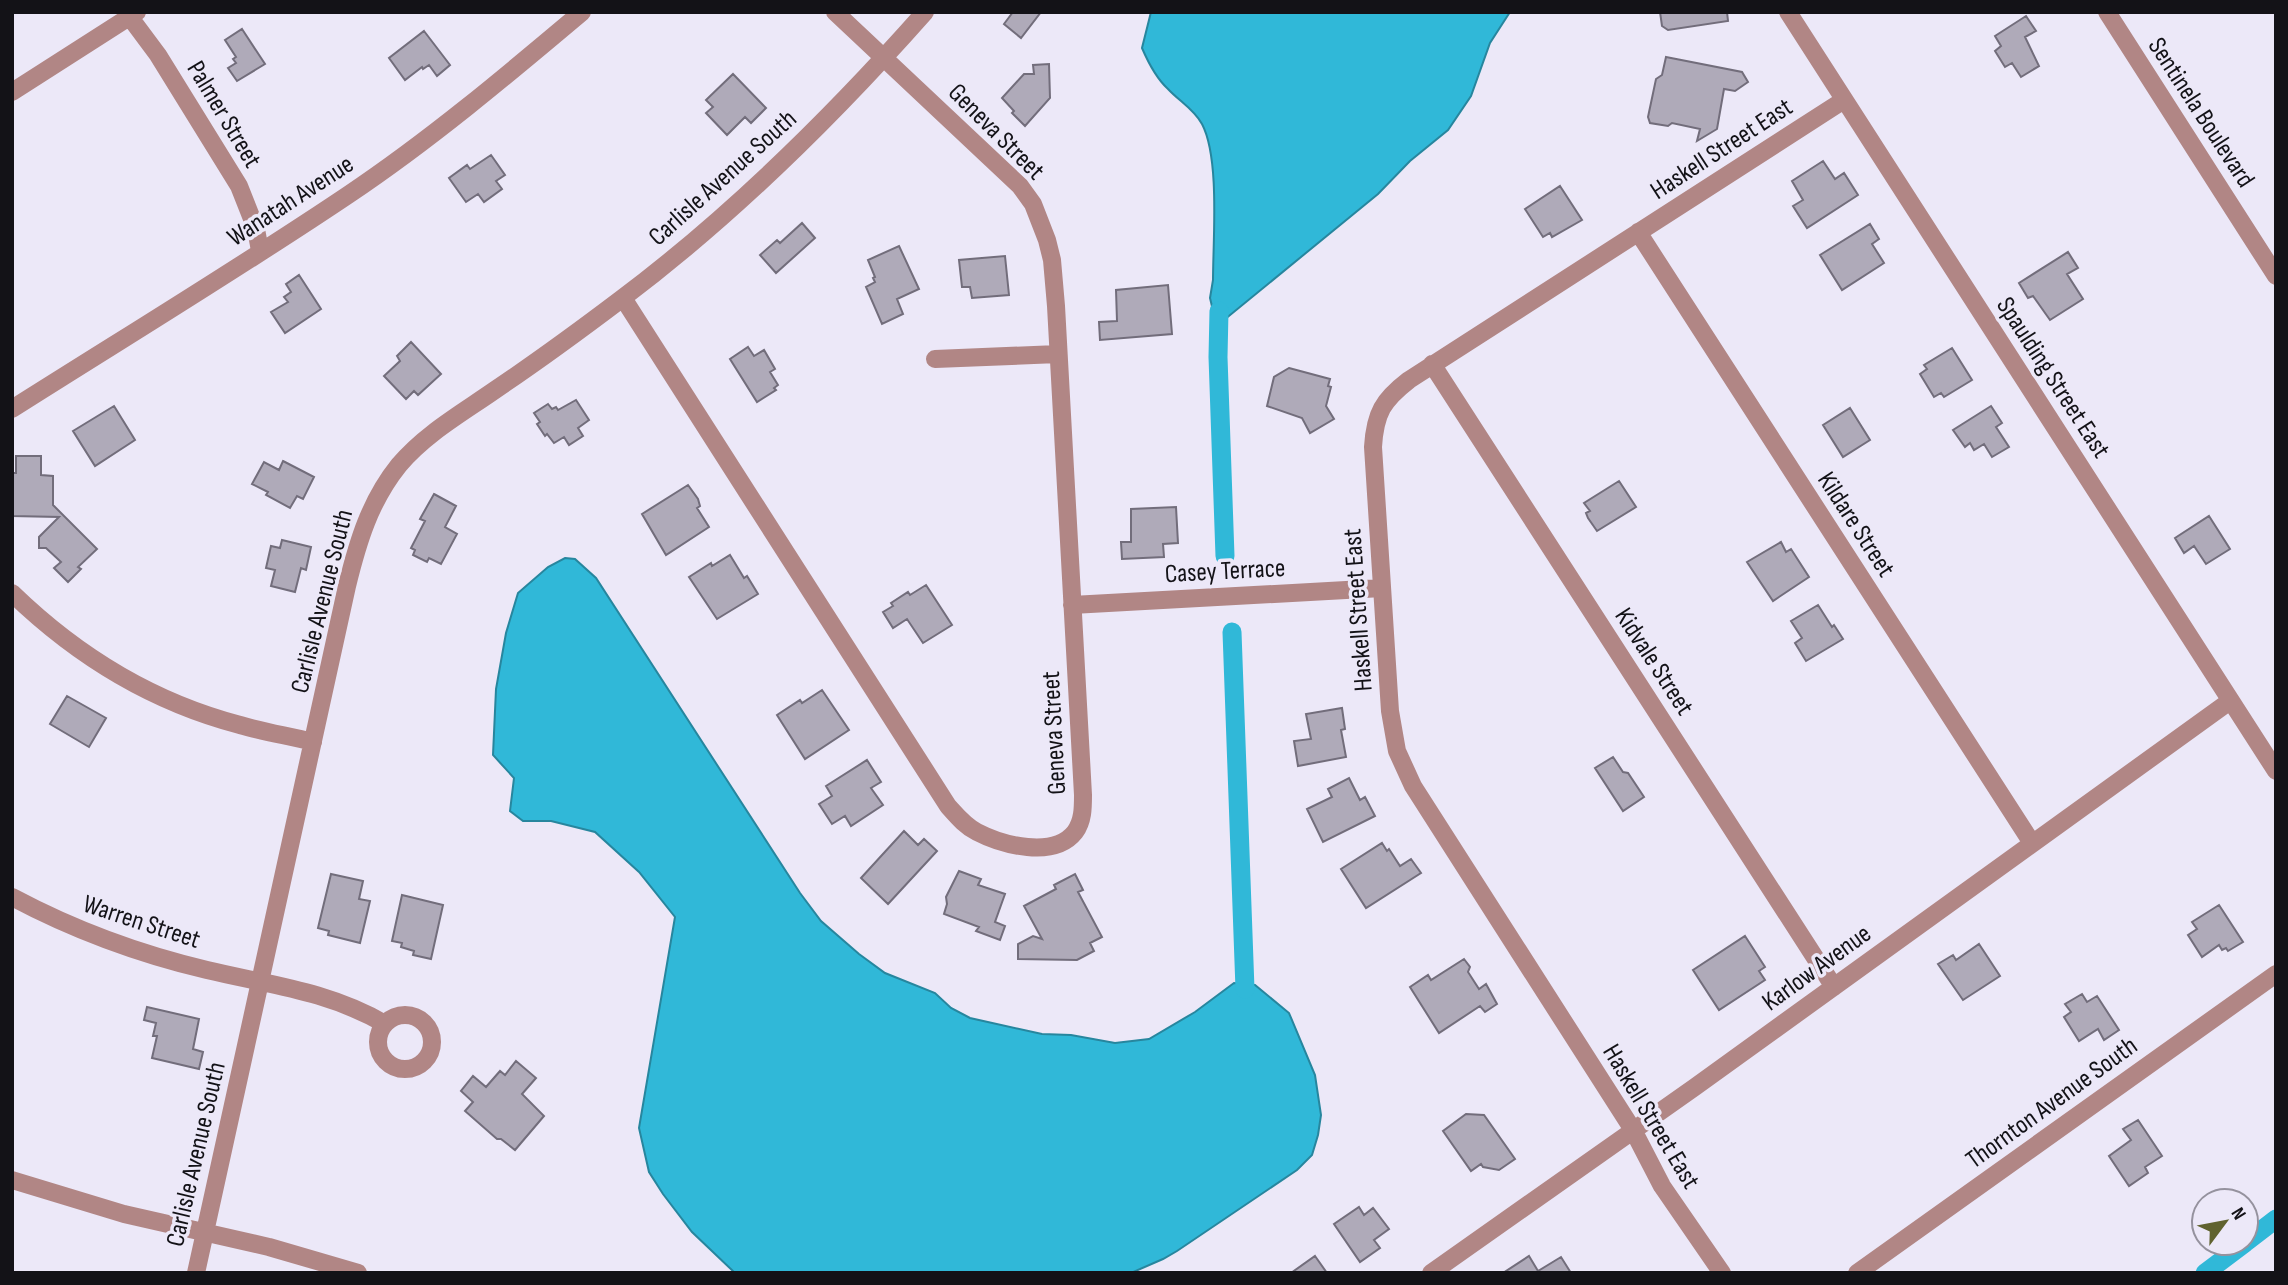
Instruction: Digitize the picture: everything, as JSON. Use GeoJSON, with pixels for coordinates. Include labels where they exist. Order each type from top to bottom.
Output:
{"type":"FeatureCollection","features":[{"type":"Feature","properties":{"kind":"street","name":"Wanatah Avenue"},"geometry":{"type":"LineString","coordinates":[[12,409],[348,195],[414,148],[515,69],[582,12]]}},
{"type":"Feature","properties":{"kind":"street","name":"Geneva Street"},"geometry":{"type":"LineString","coordinates":[[623,298],[948,806],[977,832],[1018,846],[1037,848],[1057,845],[1074,833],[1083,816],[1058,354],[1052,260],[1047,240],[1033,204],[1006,170],[835,12]]}},
{"type":"Feature","properties":{"kind":"street","name":"Carlisle Avenue South"},"geometry":{"type":"LineString","coordinates":[[196,1273],[359,538],[367,517],[388,480],[432,434],[623,298],[702,233],[778,165],[884,58],[925,12]]}},
{"type":"Feature","properties":{"kind":"street","name":"Spaulding Street East"},"geometry":{"type":"LineString","coordinates":[[1788,12],[2276,771]]}},
{"type":"Feature","properties":{"kind":"street","name":"Sentinela Boulevard"},"geometry":{"type":"LineString","coordinates":[[2107,12],[2276,276]]}},
{"type":"Feature","properties":{"kind":"street","name":"Palmer Street"},"geometry":{"type":"LineString","coordinates":[[131,14],[239,186],[256,229],[260,251]]}},
{"type":"Feature","properties":{"kind":"street"},"geometry":{"type":"LineString","coordinates":[[12,92],[131,14]]}},
{"type":"Feature","properties":{"kind":"street","name":"Haskell Street East"},"geometry":{"type":"LineString","coordinates":[[1722,1273],[1662,1186],[1633,1130],[1455,854],[1404,769],[1397,751],[1390,712],[1373,447],[1374,427],[1381,407],[1393,392],[1432,364],[1844,100]]}},
{"type":"Feature","properties":{"kind":"street","name":"Kildare Street"},"geometry":{"type":"LineString","coordinates":[[1638,232],[2032,843]]}},
{"type":"Feature","properties":{"kind":"street"},"geometry":{"type":"LineString","coordinates":[[935,359],[1058,354]]}},
{"type":"Feature","properties":{"kind":"street","name":"Kidvale Street"},"geometry":{"type":"LineString","coordinates":[[1432,364],[1833,987]]}},
{"type":"Feature","properties":{"kind":"street","name":"Casey Terrace"},"geometry":{"type":"LineString","coordinates":[[1072,605],[1382,588]]}},
{"type":"Feature","properties":{"kind":"street"},"geometry":{"type":"LineString","coordinates":[[12,593],[69,644],[145,690],[181,706],[239,725],[313,742]]}},
{"type":"Feature","properties":{"kind":"street","name":"Karlow Avenue"},"geometry":{"type":"LineString","coordinates":[[1431,1273],[2230,701]]}},
{"type":"Feature","properties":{"kind":"street","name":"Warren Street"},"geometry":{"type":"LineString","coordinates":[[12,897],[101,939],[206,970],[328,997],[385,1024]]}},
{"type":"Feature","properties":{"kind":"street","name":"Thornton Avenue South"},"geometry":{"type":"LineString","coordinates":[[1857,1273],[2276,974]]}},
{"type":"Feature","properties":{"kind":"street"},"geometry":{"type":"LineString","coordinates":[[12,1180],[124,1214],[270,1247],[358,1273]]}},
{"type":"Feature","properties":{"kind":"water"},"geometry":{"type":"Polygon","coordinates":[[[1151,12],[1510,12],[1490,43],[1471,96],[1448,130],[1410,161],[1378,194],[1224,320],[1215,319],[1210,298],[1213,280],[1214,200],[1208,139],[1199,119],[1160,80],[1144,53],[1142,48],[1151,12]]]}},
{"type":"Feature","properties":{"kind":"water"},"geometry":{"type":"Polygon","coordinates":[[[565,558],[575,559],[596,578],[800,893],[821,921],[859,954],[885,973],[935,993],[951,1008],[970,1018],[1042,1034],[1071,1035],[1115,1043],[1149,1039],[1195,1012],[1234,983],[1255,985],[1289,1013],[1315,1075],[1321,1115],[1312,1155],[1297,1170],[1177,1251],[1131,1273],[735,1273],[692,1232],[663,1194],[649,1172],[639,1128],[675,917],[639,872],[595,832],[551,821],[523,821],[510,811],[514,778],[493,755],[496,689],[506,633],[518,593],[548,567],[565,558]]]}},
{"type":"Feature","properties":{"kind":"building"},"geometry":{"type":"Polygon","coordinates":[[[1013,12],[1041,12],[1021,38],[1004,24],[1013,12]]]}},
{"type":"Feature","properties":{"kind":"building"},"geometry":{"type":"Polygon","coordinates":[[[1660,12],[1727,12],[1728,21],[1668,30],[1662,26],[1660,12]]]}},
{"type":"Feature","properties":{"kind":"building"},"geometry":{"type":"Polygon","coordinates":[[[2026,16],[2036,31],[2025,37],[2039,66],[2021,77],[2012,63],[2005,67],[1995,51],[2001,46],[1995,36],[2026,16]]]}},
{"type":"Feature","properties":{"kind":"building"},"geometry":{"type":"Polygon","coordinates":[[[242,29],[265,64],[237,81],[228,68],[236,63],[233,59],[236,57],[225,40],[242,29]]]}},
{"type":"Feature","properties":{"kind":"building"},"geometry":{"type":"Polygon","coordinates":[[[424,31],[450,65],[437,76],[429,65],[423,69],[422,67],[405,80],[389,58],[424,31]]]}},
{"type":"Feature","properties":{"kind":"building"},"geometry":{"type":"Polygon","coordinates":[[[1666,57],[1742,72],[1748,82],[1735,91],[1724,89],[1717,129],[1697,141],[1700,129],[1672,123],[1668,126],[1650,123],[1648,117],[1656,79],[1662,75],[1666,57]]]}},
{"type":"Feature","properties":{"kind":"building"},"geometry":{"type":"Polygon","coordinates":[[[1049,64],[1050,98],[1025,126],[1002,98],[1024,74],[1034,74],[1033,65],[1049,64]]]}},
{"type":"Feature","properties":{"kind":"building"},"geometry":{"type":"Polygon","coordinates":[[[733,74],[766,108],[751,123],[745,117],[727,135],[706,113],[713,107],[706,100],[733,74]]]}},
{"type":"Feature","properties":{"kind":"building"},"geometry":{"type":"Polygon","coordinates":[[[491,155],[505,175],[496,181],[502,189],[484,202],[478,194],[466,202],[449,178],[467,165],[470,169],[491,155]]]}},
{"type":"Feature","properties":{"kind":"building"},"geometry":{"type":"Polygon","coordinates":[[[1823,161],[1835,179],[1844,173],[1858,195],[1807,228],[1793,206],[1803,200],[1792,181],[1823,161]]]}},
{"type":"Feature","properties":{"kind":"building"},"geometry":{"type":"Polygon","coordinates":[[[1560,186],[1582,220],[1552,237],[1550,233],[1543,237],[1525,209],[1560,186]]]}},
{"type":"Feature","properties":{"kind":"building"},"geometry":{"type":"Polygon","coordinates":[[[802,223],[815,238],[776,273],[760,255],[777,240],[780,243],[802,223]]]}},
{"type":"Feature","properties":{"kind":"building"},"geometry":{"type":"Polygon","coordinates":[[[1870,224],[1879,239],[1872,244],[1884,263],[1842,290],[1820,255],[1870,224]]]}},
{"type":"Feature","properties":{"kind":"building"},"geometry":{"type":"Polygon","coordinates":[[[899,246],[919,289],[897,299],[903,314],[882,324],[866,287],[875,282],[868,260],[899,246]]]}},
{"type":"Feature","properties":{"kind":"building"},"geometry":{"type":"Polygon","coordinates":[[[2068,252],[2078,268],[2067,274],[2083,299],[2050,320],[2033,296],[2028,298],[2019,283],[2068,252]]]}},
{"type":"Feature","properties":{"kind":"building"},"geometry":{"type":"Polygon","coordinates":[[[1005,256],[1009,295],[972,298],[970,287],[962,287],[959,260],[1005,256]]]}},
{"type":"Feature","properties":{"kind":"building"},"geometry":{"type":"Polygon","coordinates":[[[299,275],[321,309],[285,333],[271,312],[288,302],[284,297],[291,292],[286,284],[299,275]]]}},
{"type":"Feature","properties":{"kind":"building"},"geometry":{"type":"Polygon","coordinates":[[[1168,285],[1172,334],[1100,340],[1099,322],[1117,321],[1116,290],[1168,285]]]}},
{"type":"Feature","properties":{"kind":"building"},"geometry":{"type":"Polygon","coordinates":[[[411,342],[441,374],[418,395],[414,391],[406,399],[384,376],[400,361],[397,356],[411,342]]]}},
{"type":"Feature","properties":{"kind":"building"},"geometry":{"type":"Polygon","coordinates":[[[748,347],[754,356],[764,350],[775,369],[770,372],[778,385],[774,388],[776,390],[757,402],[730,359],[748,347]]]}},
{"type":"Feature","properties":{"kind":"building"},"geometry":{"type":"Polygon","coordinates":[[[1952,348],[1972,380],[1944,397],[1941,393],[1934,397],[1920,374],[1927,369],[1924,365],[1952,348]]]}},
{"type":"Feature","properties":{"kind":"building"},"geometry":{"type":"Polygon","coordinates":[[[1289,368],[1330,379],[1328,386],[1331,387],[1326,406],[1334,419],[1310,433],[1302,418],[1267,406],[1274,377],[1289,368]]]}},
{"type":"Feature","properties":{"kind":"building"},"geometry":{"type":"Polygon","coordinates":[[[576,400],[589,420],[578,428],[583,436],[569,445],[564,437],[554,443],[537,424],[540,422],[534,413],[548,404],[552,409],[556,407],[558,410],[576,400]]]}},
{"type":"Feature","properties":{"kind":"building"},"geometry":{"type":"Polygon","coordinates":[[[114,406],[135,440],[95,466],[73,431],[114,406]]]}},
{"type":"Feature","properties":{"kind":"building"},"geometry":{"type":"Polygon","coordinates":[[[1991,406],[2002,423],[1996,427],[2009,447],[1992,457],[1984,444],[1974,450],[1970,443],[1965,447],[1953,430],[1991,406]]]}},
{"type":"Feature","properties":{"kind":"building"},"geometry":{"type":"Polygon","coordinates":[[[1850,408],[1870,440],[1843,457],[1823,425],[1850,408]]]}},
{"type":"Feature","properties":{"kind":"building"},"geometry":{"type":"Polygon","coordinates":[[[16,456],[41,456],[41,475],[53,476],[53,505],[97,549],[78,567],[81,569],[68,582],[54,568],[61,562],[46,548],[39,548],[39,537],[59,517],[12,516],[12,473],[16,473],[16,456]]]}},
{"type":"Feature","properties":{"kind":"building"},"geometry":{"type":"Polygon","coordinates":[[[283,461],[314,477],[303,499],[297,496],[290,508],[252,484],[264,462],[279,470],[283,461]]]}},
{"type":"Feature","properties":{"kind":"building"},"geometry":{"type":"Polygon","coordinates":[[[1619,481],[1636,507],[1597,531],[1588,518],[1586,513],[1590,511],[1584,503],[1619,481]]]}},
{"type":"Feature","properties":{"kind":"building"},"geometry":{"type":"Polygon","coordinates":[[[688,485],[698,499],[700,506],[697,508],[709,527],[666,555],[642,514],[688,485]]]}},
{"type":"Feature","properties":{"kind":"building"},"geometry":{"type":"Polygon","coordinates":[[[434,494],[456,506],[445,527],[457,534],[441,564],[429,558],[427,562],[413,555],[415,550],[411,548],[425,521],[420,519],[434,494]]]}},
{"type":"Feature","properties":{"kind":"building"},"geometry":{"type":"Polygon","coordinates":[[[1176,507],[1178,543],[1163,544],[1164,557],[1122,559],[1121,542],[1131,542],[1131,509],[1176,507]]]}},
{"type":"Feature","properties":{"kind":"building"},"geometry":{"type":"Polygon","coordinates":[[[2209,516],[2230,549],[2206,564],[2194,546],[2184,553],[2175,538],[2209,516]]]}},
{"type":"Feature","properties":{"kind":"building"},"geometry":{"type":"Polygon","coordinates":[[[282,540],[311,547],[306,570],[301,568],[295,592],[271,586],[275,570],[266,568],[271,546],[280,548],[282,540]]]}},
{"type":"Feature","properties":{"kind":"building"},"geometry":{"type":"Polygon","coordinates":[[[1781,542],[1786,552],[1791,549],[1809,577],[1773,601],[1747,562],[1781,542]]]}},
{"type":"Feature","properties":{"kind":"building"},"geometry":{"type":"Polygon","coordinates":[[[730,555],[758,594],[717,619],[689,577],[730,555]]]}},
{"type":"Feature","properties":{"kind":"building"},"geometry":{"type":"Polygon","coordinates":[[[926,585],[952,625],[923,643],[907,619],[893,628],[883,612],[908,592],[910,595],[926,585]]]}},
{"type":"Feature","properties":{"kind":"building"},"geometry":{"type":"Polygon","coordinates":[[[1818,605],[1843,639],[1806,661],[1795,643],[1802,638],[1791,621],[1818,605]]]}},
{"type":"Feature","properties":{"kind":"building"},"geometry":{"type":"Polygon","coordinates":[[[822,690],[849,730],[805,759],[777,715],[822,690]]]}},
{"type":"Feature","properties":{"kind":"building"},"geometry":{"type":"Polygon","coordinates":[[[67,696],[106,718],[89,747],[50,724],[67,696]]]}},
{"type":"Feature","properties":{"kind":"building"},"geometry":{"type":"Polygon","coordinates":[[[1342,708],[1345,729],[1341,730],[1346,757],[1298,766],[1294,741],[1311,739],[1306,714],[1342,708]]]}},
{"type":"Feature","properties":{"kind":"building"},"geometry":{"type":"Polygon","coordinates":[[[1613,757],[1644,797],[1623,811],[1595,768],[1613,757]]]}},
{"type":"Feature","properties":{"kind":"building"},"geometry":{"type":"Polygon","coordinates":[[[867,760],[881,782],[871,788],[883,805],[851,826],[845,816],[832,824],[819,804],[832,796],[826,786],[867,760]]]}},
{"type":"Feature","properties":{"kind":"building"},"geometry":{"type":"Polygon","coordinates":[[[1349,778],[1360,800],[1365,797],[1375,816],[1323,842],[1307,809],[1332,797],[1328,789],[1349,778]]]}},
{"type":"Feature","properties":{"kind":"building"},"geometry":{"type":"Polygon","coordinates":[[[904,831],[918,845],[924,839],[937,851],[888,904],[861,878],[904,831]]]}},
{"type":"Feature","properties":{"kind":"building"},"geometry":{"type":"Polygon","coordinates":[[[1382,843],[1400,866],[1411,859],[1421,873],[1366,908],[1341,869],[1382,843]]]}},
{"type":"Feature","properties":{"kind":"building"},"geometry":{"type":"Polygon","coordinates":[[[959,871],[981,879],[978,885],[1005,894],[995,922],[1005,926],[1000,940],[976,931],[979,927],[944,914],[946,897],[959,871]]]}},
{"type":"Feature","properties":{"kind":"building"},"geometry":{"type":"Polygon","coordinates":[[[331,874],[363,881],[359,899],[370,901],[360,943],[328,935],[329,931],[318,928],[331,874]]]}},
{"type":"Feature","properties":{"kind":"building"},"geometry":{"type":"Polygon","coordinates":[[[1075,874],[1083,890],[1078,892],[1102,937],[1090,943],[1094,951],[1077,960],[1018,959],[1018,944],[1033,936],[1042,939],[1024,906],[1056,889],[1054,885],[1075,874]]]}},
{"type":"Feature","properties":{"kind":"building"},"geometry":{"type":"Polygon","coordinates":[[[402,895],[443,905],[431,959],[413,955],[414,951],[401,947],[402,943],[392,941],[402,895]]]}},
{"type":"Feature","properties":{"kind":"building"},"geometry":{"type":"Polygon","coordinates":[[[2219,905],[2243,942],[2228,951],[2226,948],[2222,950],[2219,945],[2202,957],[2188,935],[2197,929],[2192,922],[2219,905]]]}},
{"type":"Feature","properties":{"kind":"building"},"geometry":{"type":"Polygon","coordinates":[[[1745,936],[1765,967],[1759,971],[1765,980],[1719,1010],[1693,970],[1745,936]]]}},
{"type":"Feature","properties":{"kind":"building"},"geometry":{"type":"Polygon","coordinates":[[[1979,944],[2000,976],[1963,1000],[1938,964],[1953,955],[1956,960],[1979,944]]]}},
{"type":"Feature","properties":{"kind":"building"},"geometry":{"type":"Polygon","coordinates":[[[1464,959],[1470,967],[1468,972],[1479,989],[1486,984],[1497,1004],[1485,1012],[1480,1006],[1439,1033],[1410,987],[1428,975],[1431,980],[1464,959]]]}},
{"type":"Feature","properties":{"kind":"building"},"geometry":{"type":"Polygon","coordinates":[[[2082,994],[2087,1002],[2097,996],[2119,1030],[2104,1040],[2098,1029],[2079,1041],[2064,1017],[2071,1012],[2065,1004],[2082,994]]]}},
{"type":"Feature","properties":{"kind":"building"},"geometry":{"type":"Polygon","coordinates":[[[147,1007],[199,1019],[193,1049],[203,1052],[199,1069],[152,1058],[157,1036],[153,1036],[156,1023],[144,1020],[147,1007]]]}},
{"type":"Feature","properties":{"kind":"building"},"geometry":{"type":"Polygon","coordinates":[[[516,1061],[536,1078],[522,1094],[544,1116],[515,1150],[497,1139],[465,1111],[473,1102],[461,1091],[473,1076],[486,1087],[500,1071],[505,1075],[516,1061]]]}},
{"type":"Feature","properties":{"kind":"building"},"geometry":{"type":"Polygon","coordinates":[[[1466,1114],[1484,1115],[1515,1159],[1499,1170],[1483,1167],[1481,1164],[1471,1171],[1443,1131],[1466,1114]]]}},
{"type":"Feature","properties":{"kind":"building"},"geometry":{"type":"Polygon","coordinates":[[[2138,1120],[2162,1156],[2145,1167],[2148,1173],[2129,1186],[2109,1156],[2131,1140],[2123,1129],[2138,1120]]]}},
{"type":"Feature","properties":{"kind":"building"},"geometry":{"type":"Polygon","coordinates":[[[1359,1207],[1364,1215],[1373,1208],[1389,1229],[1374,1240],[1380,1248],[1360,1262],[1334,1224],[1359,1207]]]}},
{"type":"Feature","properties":{"kind":"building"},"geometry":{"type":"Polygon","coordinates":[[[1315,1256],[1327,1273],[1291,1273],[1315,1256]]]}},
{"type":"Feature","properties":{"kind":"building"},"geometry":{"type":"Polygon","coordinates":[[[1529,1256],[1538,1271],[1561,1257],[1571,1273],[1503,1273],[1529,1256]]]}},
{"type":"Feature","properties":{"kind":"waterway"},"geometry":{"type":"LineString","coordinates":[[1219,311],[1218,357],[1225,556]]}},
{"type":"Feature","properties":{"kind":"waterway"},"geometry":{"type":"LineString","coordinates":[[1232,632],[1245,989]]}},
{"type":"Feature","properties":{"kind":"waterway"},"geometry":{"type":"LineString","coordinates":[[2260,1231],[2276,1219]]}},
{"type":"Feature","properties":{"kind":"waterway"},"geometry":{"type":"LineString","coordinates":[[2205,1273],[2226,1257]]}}]}
